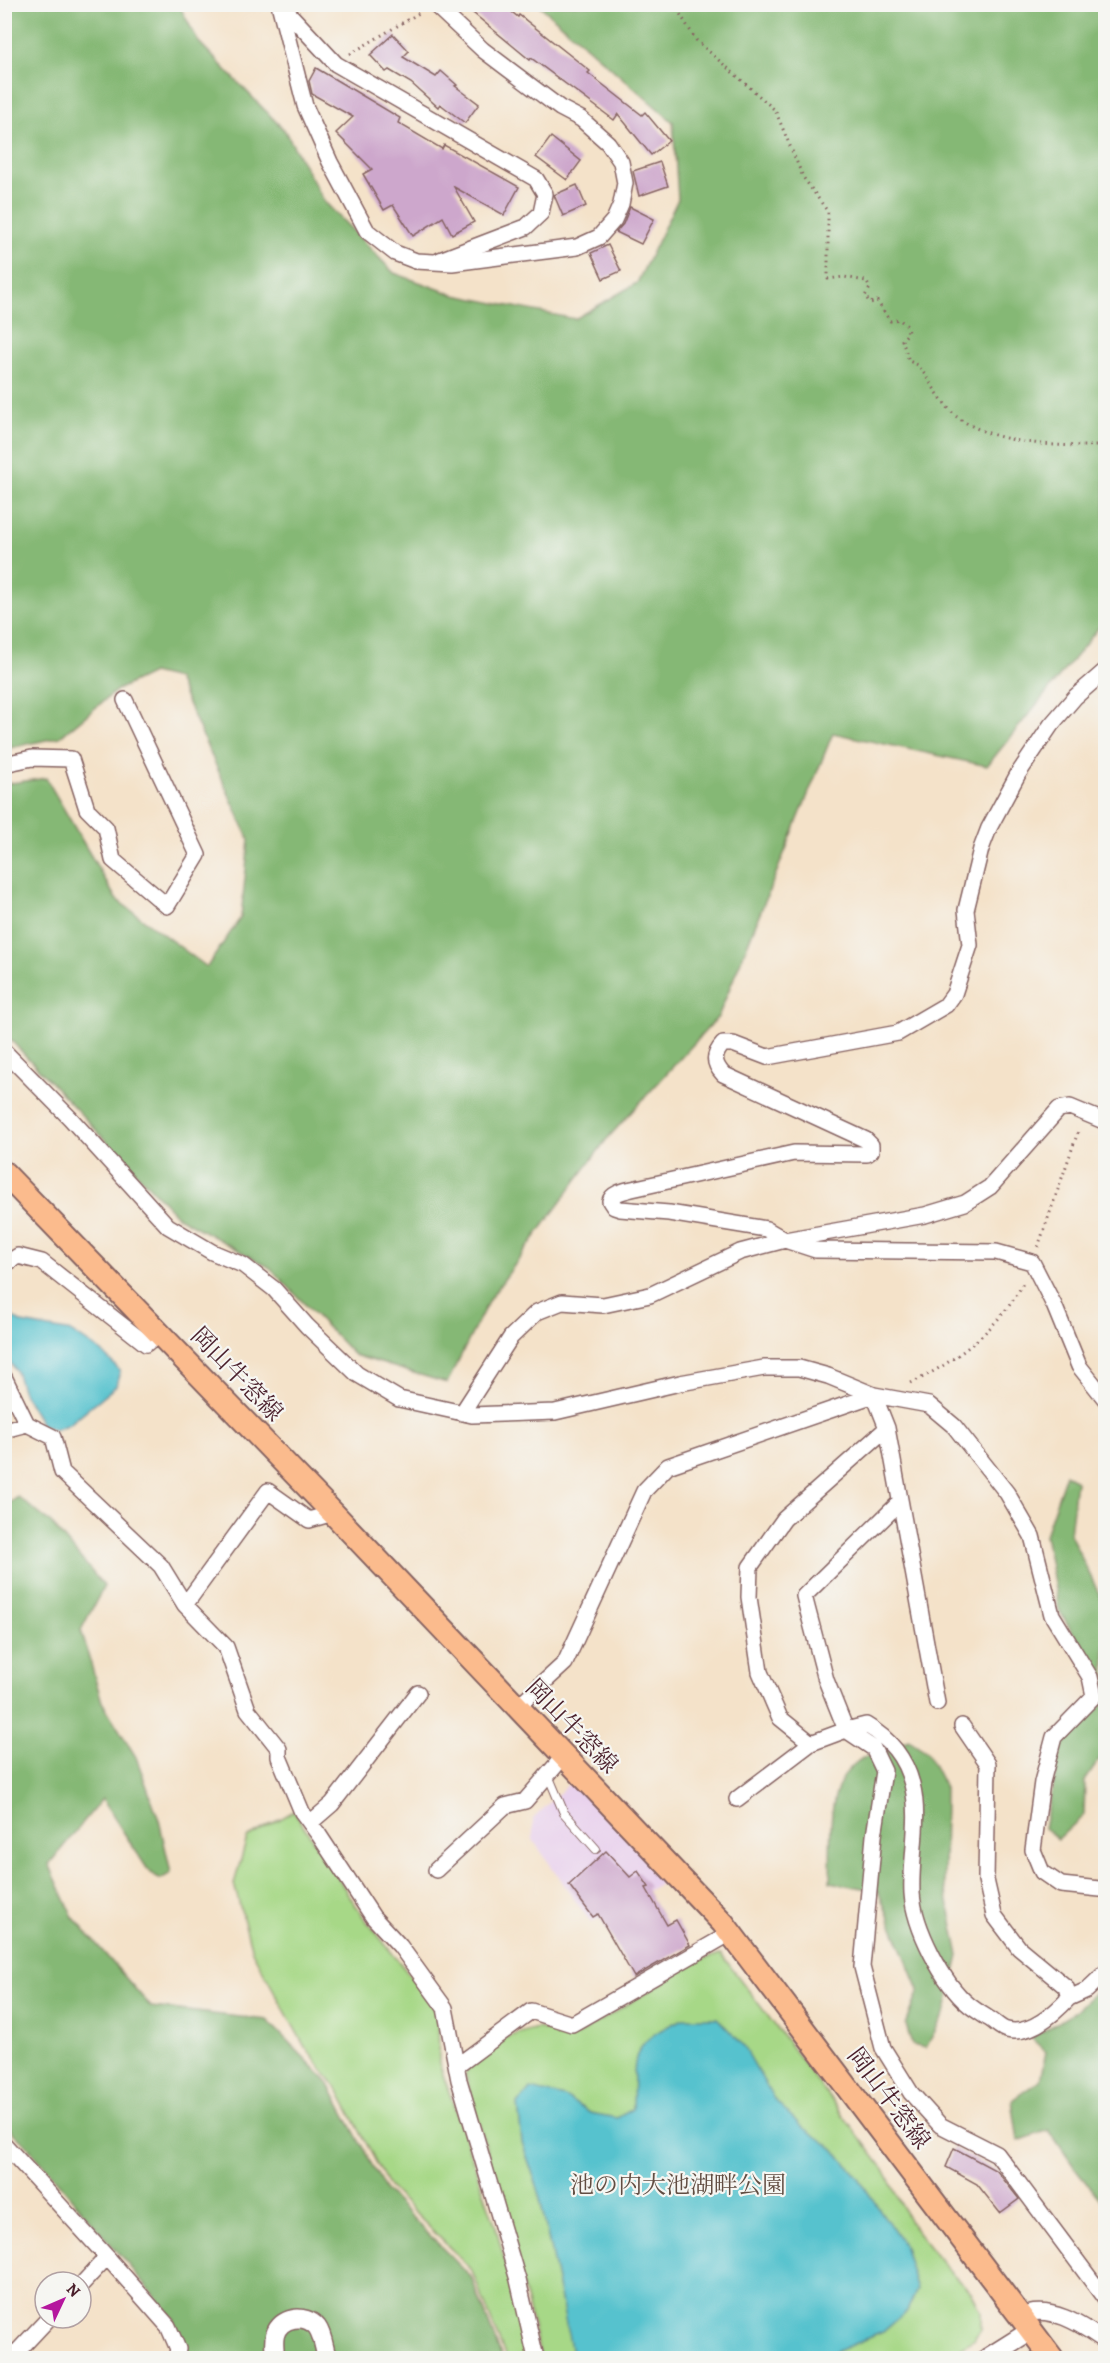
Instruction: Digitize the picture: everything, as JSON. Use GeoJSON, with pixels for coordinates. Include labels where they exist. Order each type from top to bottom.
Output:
{"type":"FeatureCollection","features":[{"type":"Feature","properties":{"kind":"main road","name":"岡山牛窓線"},"geometry":{"type":"LineString","coordinates":[[4,1173],[333,1513],[731,1933],[1024,2324],[1052,2358]]}},
{"type":"Feature","properties":{"kind":"street"},"geometry":{"type":"LineString","coordinates":[[279,4],[336,64],[536,179],[545,194],[541,213],[526,227],[466,248],[436,262]]}},
{"type":"Feature","properties":{"kind":"street"},"geometry":{"type":"LineString","coordinates":[[279,4],[305,106],[330,162],[367,231],[395,253],[416,261],[452,263],[577,247],[599,237],[614,220],[621,204],[625,183],[621,162],[609,143],[581,119],[560,108],[483,51],[434,5]]}},
{"type":"Feature","properties":{"kind":"street"},"geometry":{"type":"LineString","coordinates":[[1106,670],[1075,697],[1052,725],[1018,774],[989,828],[981,849],[966,910],[970,945],[954,994],[946,1005],[898,1033],[767,1057],[734,1044],[723,1044],[716,1052],[714,1060],[723,1074],[866,1140],[871,1145],[871,1151],[867,1154],[794,1153],[632,1188],[611,1197],[610,1202],[614,1207],[620,1209],[669,1213],[766,1228],[785,1240],[816,1250],[996,1252],[1032,1262],[1054,1305],[1079,1366],[1106,1400]]}},
{"type":"Feature","properties":{"kind":"street"},"geometry":{"type":"LineString","coordinates":[[4,764],[32,758],[71,759],[87,809],[106,828],[113,860],[167,906],[198,855],[125,700]]}},
{"type":"Feature","properties":{"kind":"street"},"geometry":{"type":"LineString","coordinates":[[4,1051],[70,1118],[168,1226],[212,1252],[243,1265],[267,1283],[357,1374],[399,1399],[472,1415],[555,1412],[680,1383],[764,1368],[799,1368],[828,1376],[874,1395],[929,1405],[954,1426],[1007,1493],[1032,1536],[1052,1615],[1090,1677],[1094,1696],[1054,1737],[1042,1782],[1033,1850],[1042,1872],[1061,1885],[1104,1887]]}},
{"type":"Feature","properties":{"kind":"street"},"geometry":{"type":"LineString","coordinates":[[462,1413],[511,1337],[537,1312],[562,1302],[603,1305],[650,1295],[740,1252],[785,1240],[925,1215],[965,1203],[990,1187],[1059,1109],[1070,1107],[1106,1122]]}},
{"type":"Feature","properties":{"kind":"street"},"geometry":{"type":"LineString","coordinates":[[4,1265],[18,1256],[42,1263],[146,1344],[159,1333]]}},
{"type":"Feature","properties":{"kind":"street"},"geometry":{"type":"LineString","coordinates":[[4,1377],[27,1424],[53,1437],[62,1472],[162,1566],[185,1605],[226,1647],[248,1710],[279,1749],[279,1757],[302,1812],[373,1917],[400,1946],[445,2008],[459,2080],[518,2280],[536,2358]]}},
{"type":"Feature","properties":{"kind":"street"},"geometry":{"type":"LineString","coordinates":[[874,1395],[887,1428],[937,1703]]}},
{"type":"Feature","properties":{"kind":"street"},"geometry":{"type":"LineString","coordinates":[[517,1707],[564,1663],[644,1491],[668,1466],[874,1395]]}},
{"type":"Feature","properties":{"kind":"street"},"geometry":{"type":"LineString","coordinates":[[4,1430],[27,1424]]}},
{"type":"Feature","properties":{"kind":"street"},"geometry":{"type":"LineString","coordinates":[[811,1743],[780,1718],[760,1672],[748,1597],[750,1567],[784,1519],[887,1428]]}},
{"type":"Feature","properties":{"kind":"street"},"geometry":{"type":"LineString","coordinates":[[185,1605],[268,1491],[309,1520],[333,1513]]}},
{"type":"Feature","properties":{"kind":"street"},"geometry":{"type":"LineString","coordinates":[[900,1503],[804,1596],[826,1680],[846,1730],[873,1748],[884,1771],[874,1836],[862,1967],[883,2048],[911,2093],[940,2125],[997,2154],[1106,2300]]}},
{"type":"Feature","properties":{"kind":"street"},"geometry":{"type":"LineString","coordinates":[[310,1823],[332,1804],[418,1693]]}},
{"type":"Feature","properties":{"kind":"street"},"geometry":{"type":"LineString","coordinates":[[737,1799],[811,1743],[866,1725],[884,1735],[902,1756],[912,1785],[915,1823],[912,1895],[921,1933],[946,1978],[968,2004],[1007,2030],[1030,2028],[1056,2012],[1070,1998],[1087,1990],[1106,1972]]}},
{"type":"Feature","properties":{"kind":"street"},"geometry":{"type":"LineString","coordinates":[[962,1726],[988,1764],[986,1880],[994,1915],[1019,1948],[1066,1987],[1070,1998]]}},
{"type":"Feature","properties":{"kind":"street"},"geometry":{"type":"LineString","coordinates":[[436,1870],[505,1806],[525,1801],[564,1756]]}},
{"type":"Feature","properties":{"kind":"street"},"geometry":{"type":"LineString","coordinates":[[457,2066],[531,2011],[572,2024],[731,1933]]}},
{"type":"Feature","properties":{"kind":"street"},"geometry":{"type":"LineString","coordinates":[[4,2144],[168,2326],[178,2349],[176,2358]]}},
{"type":"Feature","properties":{"kind":"street"},"geometry":{"type":"LineString","coordinates":[[93,2272],[107,2257]]}},
{"type":"Feature","properties":{"kind":"street"},"geometry":{"type":"LineString","coordinates":[[987,2358],[1024,2324],[1029,2312],[1044,2311],[1070,2320],[1106,2342]]}},
{"type":"Feature","properties":{"kind":"street"},"geometry":{"type":"LineString","coordinates":[[275,2358],[274,2344],[280,2325],[300,2318],[316,2326],[321,2334],[327,2358]]}},
{"type":"Feature","properties":{"kind":"street"},"geometry":{"type":"LineString","coordinates":[[4,2354],[18,2350],[37,2330]]}},
{"type":"Feature","properties":{"kind":"lane"},"geometry":{"type":"LineString","coordinates":[[548,1774],[564,1813],[596,1849]]}},
{"type":"Feature","properties":{"kind":"path"},"geometry":{"type":"LineString","coordinates":[[674,4],[696,40],[775,110],[803,177],[828,212],[828,279],[844,277],[866,281],[870,288],[865,296],[870,303],[877,301],[890,321],[899,319],[908,326],[908,333],[902,340],[909,361],[918,365],[955,416],[995,436],[1026,442],[1106,446]]}},
{"type":"Feature","properties":{"kind":"path"},"geometry":{"type":"LineString","coordinates":[[336,64],[434,5]]}},
{"type":"Feature","properties":{"kind":"path"},"geometry":{"type":"LineString","coordinates":[[907,1385],[958,1356],[984,1333],[1018,1294],[1032,1262],[1085,1113]]}},
{"type":"Feature","properties":{"kind":"shaded area"},"geometry":{"type":"Polygon","coordinates":[[[573,1780],[667,1880],[591,1923],[533,1840],[533,1819],[573,1780]]]}},
{"type":"Feature","properties":{"kind":"green space"},"geometry":{"type":"Polygon","coordinates":[[[5,4],[179,5],[198,41],[285,131],[324,201],[394,273],[455,295],[575,319],[637,283],[678,199],[673,122],[539,5],[1105,5],[1105,620],[987,766],[833,733],[718,1017],[606,1140],[489,1300],[447,1383],[354,1355],[269,1267],[178,1217],[5,1034],[5,784],[46,778],[116,899],[207,967],[241,917],[249,839],[177,679],[152,673],[117,690],[60,737],[5,749],[5,4]]]}},
{"type":"Feature","properties":{"kind":"green space"},"geometry":{"type":"Polygon","coordinates":[[[1066,1474],[1076,1481],[1070,1534],[1105,1606],[1105,1751],[1085,1781],[1084,1815],[1058,1839],[1044,1828],[1063,1740],[1102,1705],[1099,1676],[1059,1610],[1045,1535],[1066,1474]]]}},
{"type":"Feature","properties":{"kind":"green space"},"geometry":{"type":"Polygon","coordinates":[[[18,1497],[51,1523],[104,1586],[81,1630],[102,1702],[136,1757],[159,1820],[171,1873],[161,1879],[150,1873],[102,1799],[49,1864],[73,1917],[151,2007],[267,2020],[327,2081],[386,2191],[471,2277],[502,2358],[186,2358],[174,2319],[29,2148],[5,2125],[4,1507],[18,1497]]]}},
{"type":"Feature","properties":{"kind":"green space"},"geometry":{"type":"Polygon","coordinates":[[[909,1740],[927,1752],[945,1788],[944,1882],[959,1956],[946,2010],[926,2048],[912,2045],[906,2025],[919,1990],[878,1891],[830,1882],[830,1834],[834,1801],[846,1773],[862,1758],[909,1740]]]}},
{"type":"Feature","properties":{"kind":"green space"},"geometry":{"type":"Polygon","coordinates":[[[294,1811],[362,1915],[438,2011],[439,2063],[496,2227],[529,2358],[506,2358],[471,2269],[389,2187],[339,2091],[305,2047],[252,1951],[234,1884],[247,1838],[294,1811]]]}},
{"type":"Feature","properties":{"kind":"green space","name":"池の内大池湖畔公園"},"geometry":{"type":"Polygon","coordinates":[[[721,1954],[883,2168],[911,2224],[942,2263],[972,2293],[981,2311],[981,2329],[974,2339],[947,2358],[541,2358],[506,2218],[465,2074],[475,2057],[504,2038],[537,2028],[576,2036],[699,1960],[721,1954]]]}},
{"type":"Feature","properties":{"kind":"green space"},"geometry":{"type":"Polygon","coordinates":[[[1105,1984],[1105,2205],[1079,2174],[1049,2130],[1018,2141],[1012,2100],[1040,2080],[1046,2052],[1031,2038],[1068,2017],[1105,1984]]]}},
{"type":"Feature","properties":{"kind":"water"},"geometry":{"type":"Polygon","coordinates":[[[5,1312],[22,1323],[72,1332],[102,1352],[120,1371],[116,1386],[69,1424],[54,1430],[42,1425],[23,1393],[16,1371],[5,1355],[5,1312]]]}},
{"type":"Feature","properties":{"kind":"water","name":"池の内大池湖畔公園"},"geometry":{"type":"Polygon","coordinates":[[[685,2018],[717,2018],[743,2045],[774,2099],[800,2125],[834,2149],[857,2176],[903,2244],[917,2289],[907,2311],[884,2331],[821,2358],[573,2358],[538,2189],[522,2142],[518,2104],[530,2089],[565,2097],[590,2113],[617,2118],[633,2109],[635,2062],[644,2043],[666,2027],[685,2018]]]}},
{"type":"Feature","properties":{"kind":"building"},"geometry":{"type":"Polygon","coordinates":[[[462,4],[502,4],[518,17],[519,15],[642,115],[645,112],[669,141],[651,155],[618,114],[614,120],[531,58],[530,60],[462,4]]]}},
{"type":"Feature","properties":{"kind":"building"},"geometry":{"type":"Polygon","coordinates":[[[393,34],[409,51],[403,57],[436,77],[441,71],[457,85],[455,86],[479,104],[465,123],[440,104],[438,107],[411,83],[389,70],[386,72],[370,55],[393,34]]]}},
{"type":"Feature","properties":{"kind":"building"},"geometry":{"type":"Polygon","coordinates":[[[316,68],[400,118],[398,123],[442,149],[444,145],[519,187],[504,215],[454,187],[474,222],[452,234],[443,217],[413,236],[393,205],[384,210],[363,174],[372,169],[336,133],[353,117],[312,94],[309,81],[316,68]]]}},
{"type":"Feature","properties":{"kind":"building"},"geometry":{"type":"Polygon","coordinates":[[[551,137],[581,161],[567,180],[536,157],[551,137]]]}},
{"type":"Feature","properties":{"kind":"building"},"geometry":{"type":"Polygon","coordinates":[[[660,162],[668,186],[639,196],[633,171],[660,162]]]}},
{"type":"Feature","properties":{"kind":"building"},"geometry":{"type":"Polygon","coordinates":[[[577,185],[586,206],[563,216],[554,195],[577,185]]]}},
{"type":"Feature","properties":{"kind":"building"},"geometry":{"type":"Polygon","coordinates":[[[630,207],[654,219],[641,244],[616,232],[623,224],[630,207]]]}},
{"type":"Feature","properties":{"kind":"building"},"geometry":{"type":"Polygon","coordinates":[[[608,245],[621,271],[603,279],[591,253],[608,245]]]}},
{"type":"Feature","properties":{"kind":"building"},"geometry":{"type":"Polygon","coordinates":[[[606,1851],[630,1877],[638,1871],[649,1887],[646,1888],[667,1925],[676,1920],[690,1945],[634,1977],[598,1914],[593,1917],[569,1885],[606,1851]]]}},
{"type":"Feature","properties":{"kind":"building"},"geometry":{"type":"Polygon","coordinates":[[[954,2148],[997,2171],[1019,2199],[1000,2213],[977,2184],[946,2167],[954,2148]]]}}]}
